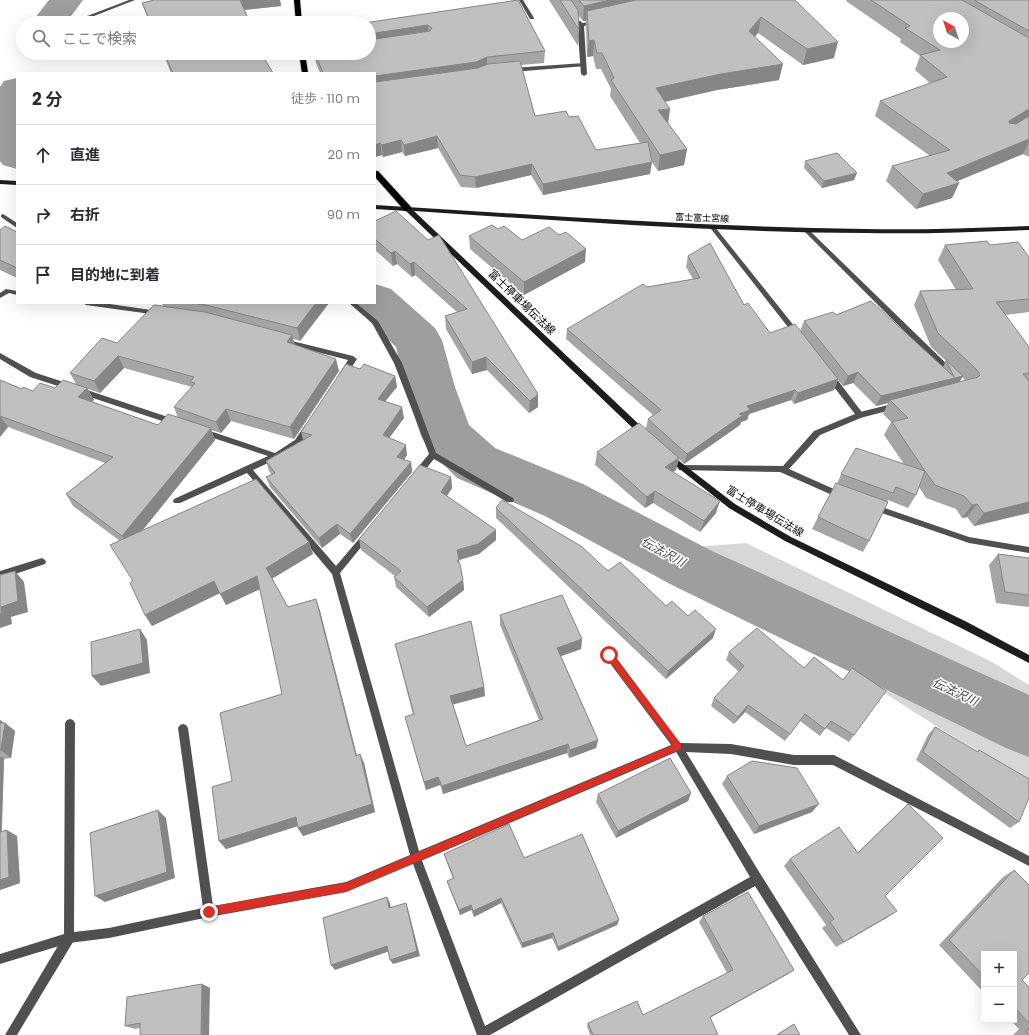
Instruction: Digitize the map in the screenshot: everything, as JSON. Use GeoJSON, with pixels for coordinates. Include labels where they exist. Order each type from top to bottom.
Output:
{"type":"FeatureCollection","features":[{"type":"Feature","properties":{"kind":"main road"},"geometry":{"type":"LineString","coordinates":[[297,0],[298,16]]}},
{"type":"Feature","properties":{"kind":"main road"},"geometry":{"type":"LineString","coordinates":[[303,60],[305,72]]}},
{"type":"Feature","properties":{"kind":"main road"},"geometry":{"type":"LineString","coordinates":[[376,174],[408,209]]}},
{"type":"Feature","properties":{"kind":"main road"},"geometry":{"type":"LineString","coordinates":[[0,182],[16,183]]}},
{"type":"Feature","properties":{"kind":"main road","name":"富士富士宮線"},"geometry":{"type":"LineString","coordinates":[[376,207],[713,228],[924,231],[1029,228]]}},
{"type":"Feature","properties":{"kind":"main road","name":"富士停車場伝法線"},"geometry":{"type":"LineString","coordinates":[[408,209],[648,438]]}},
{"type":"Feature","properties":{"kind":"main road","name":"富士停車場伝法線"},"geometry":{"type":"LineString","coordinates":[[665,453],[682,468],[732,506],[788,539],[964,624],[1029,660]]}},
{"type":"Feature","properties":{"kind":"street"},"geometry":{"type":"LineString","coordinates":[[90,16],[133,0]]}},
{"type":"Feature","properties":{"kind":"street"},"geometry":{"type":"LineString","coordinates":[[522,0],[532,18]]}},
{"type":"Feature","properties":{"kind":"street"},"geometry":{"type":"LineString","coordinates":[[576,19],[581,25],[584,74]]}},
{"type":"Feature","properties":{"kind":"street"},"geometry":{"type":"LineString","coordinates":[[581,25],[603,20]]}},
{"type":"Feature","properties":{"kind":"street"},"geometry":{"type":"LineString","coordinates":[[509,70],[584,65]]}},
{"type":"Feature","properties":{"kind":"street"},"geometry":{"type":"LineString","coordinates":[[3,216],[16,225]]}},
{"type":"Feature","properties":{"kind":"street"},"geometry":{"type":"LineString","coordinates":[[713,228],[801,340]]}},
{"type":"Feature","properties":{"kind":"street"},"geometry":{"type":"LineString","coordinates":[[806,230],[955,377]]}},
{"type":"Feature","properties":{"kind":"street"},"geometry":{"type":"LineString","coordinates":[[0,296],[8,291],[16,293]]}},
{"type":"Feature","properties":{"kind":"street"},"geometry":{"type":"LineString","coordinates":[[93,304],[164,314]]}},
{"type":"Feature","properties":{"kind":"street"},"geometry":{"type":"LineString","coordinates":[[353,304],[375,321],[398,363],[433,455],[510,500]]}},
{"type":"Feature","properties":{"kind":"street"},"geometry":{"type":"LineString","coordinates":[[278,339],[353,360],[340,379]]}},
{"type":"Feature","properties":{"kind":"street"},"geometry":{"type":"LineString","coordinates":[[0,356],[33,375],[180,424]]}},
{"type":"Feature","properties":{"kind":"street"},"geometry":{"type":"LineString","coordinates":[[826,371],[860,415]]}},
{"type":"Feature","properties":{"kind":"street"},"geometry":{"type":"LineString","coordinates":[[784,470],[817,433],[860,415],[906,403]]}},
{"type":"Feature","properties":{"kind":"street"},"geometry":{"type":"LineString","coordinates":[[177,501],[276,456],[298,442],[311,423]]}},
{"type":"Feature","properties":{"kind":"street"},"geometry":{"type":"LineString","coordinates":[[195,429],[276,456]]}},
{"type":"Feature","properties":{"kind":"street"},"geometry":{"type":"LineString","coordinates":[[413,480],[433,455]]}},
{"type":"Feature","properties":{"kind":"street"},"geometry":{"type":"LineString","coordinates":[[682,468],[784,470],[853,500]]}},
{"type":"Feature","properties":{"kind":"street"},"geometry":{"type":"LineString","coordinates":[[248,469],[336,572],[416,858],[483,1034],[757,879]]}},
{"type":"Feature","properties":{"kind":"street"},"geometry":{"type":"LineString","coordinates":[[868,505],[969,540],[1029,550]]}},
{"type":"Feature","properties":{"kind":"street"},"geometry":{"type":"LineString","coordinates":[[336,572],[372,529]]}},
{"type":"Feature","properties":{"kind":"street"},"geometry":{"type":"LineString","coordinates":[[0,575],[42,562]]}},
{"type":"Feature","properties":{"kind":"street"},"geometry":{"type":"LineString","coordinates":[[609,655],[678,747],[757,879],[855,1035]]}},
{"type":"Feature","properties":{"kind":"street"},"geometry":{"type":"LineString","coordinates":[[11,1035],[69,938],[70,723]]}},
{"type":"Feature","properties":{"kind":"street"},"geometry":{"type":"LineString","coordinates":[[183,728],[209,912]]}},
{"type":"Feature","properties":{"kind":"street"},"geometry":{"type":"LineString","coordinates":[[0,959],[69,938],[109,933],[209,912],[346,887],[678,747],[731,749],[794,760],[834,760],[1029,861]]}},
{"type":"Feature","properties":{"kind":"shaded area"},"geometry":{"type":"Polygon","coordinates":[[[672,537],[695,547],[746,543],[992,662],[1029,685],[1029,780],[939,728],[841,665],[738,609],[653,571],[672,537]]]}},
{"type":"Feature","properties":{"kind":"building"},"geometry":{"type":"Polygon","coordinates":[[[154,0],[240,0],[247,16],[148,16],[142,3],[154,0]]]}},
{"type":"Feature","properties":{"kind":"building"},"geometry":{"type":"Polygon","coordinates":[[[518,0],[545,51],[487,57],[476,62],[376,76],[376,72],[323,72],[318,60],[376,60],[376,39],[430,31],[432,28],[428,25],[376,33],[376,21],[518,0]]]}},
{"type":"Feature","properties":{"kind":"building"},"geometry":{"type":"Polygon","coordinates":[[[560,0],[571,0],[578,10],[579,30],[560,0]]]}},
{"type":"Feature","properties":{"kind":"building"},"geometry":{"type":"Polygon","coordinates":[[[579,0],[610,0],[584,6],[579,0]]]}},
{"type":"Feature","properties":{"kind":"building"},"geometry":{"type":"Polygon","coordinates":[[[636,0],[795,0],[838,42],[807,49],[761,17],[749,31],[783,64],[721,74],[656,88],[670,109],[658,110],[687,149],[660,155],[611,80],[614,78],[602,53],[597,53],[594,40],[589,41],[587,11],[636,0]]]}},
{"type":"Feature","properties":{"kind":"building"},"geometry":{"type":"Polygon","coordinates":[[[871,0],[962,0],[1029,38],[1029,109],[1009,121],[1009,123],[1016,124],[1029,116],[1029,139],[947,173],[959,183],[923,194],[892,166],[950,150],[880,101],[947,77],[920,55],[940,50],[937,48],[969,48],[969,12],[933,12],[933,46],[905,28],[910,26],[871,0]]]}},
{"type":"Feature","properties":{"kind":"building"},"geometry":{"type":"Polygon","coordinates":[[[974,0],[1029,0],[1029,31],[974,0]]]}},
{"type":"Feature","properties":{"kind":"building"},"geometry":{"type":"Polygon","coordinates":[[[167,60],[265,60],[272,72],[173,72],[167,60]]]}},
{"type":"Feature","properties":{"kind":"building"},"geometry":{"type":"Polygon","coordinates":[[[520,61],[535,116],[566,111],[569,117],[578,116],[596,150],[648,142],[652,162],[543,184],[532,164],[475,177],[460,175],[437,136],[404,145],[401,140],[382,145],[380,143],[376,145],[376,82],[478,68],[488,64],[520,61]]]}},
{"type":"Feature","properties":{"kind":"building"},"geometry":{"type":"Polygon","coordinates":[[[837,153],[857,173],[824,181],[805,161],[837,153]]]}},
{"type":"Feature","properties":{"kind":"building"},"geometry":{"type":"Polygon","coordinates":[[[396,211],[428,240],[439,235],[538,394],[530,401],[486,357],[472,362],[445,316],[467,309],[414,262],[410,264],[395,251],[391,253],[376,240],[376,221],[396,211]]]}},
{"type":"Feature","properties":{"kind":"building"},"geometry":{"type":"Polygon","coordinates":[[[492,225],[498,229],[504,226],[522,240],[549,227],[559,235],[566,232],[586,249],[524,282],[469,236],[492,225]]]}},
{"type":"Feature","properties":{"kind":"building"},"geometry":{"type":"Polygon","coordinates":[[[5,226],[16,232],[16,268],[0,260],[0,230],[5,226]]]}},
{"type":"Feature","properties":{"kind":"building"},"geometry":{"type":"Polygon","coordinates":[[[987,241],[990,245],[1018,242],[1029,257],[1029,299],[996,302],[1029,347],[1029,373],[1023,374],[1029,381],[1029,502],[984,513],[977,504],[972,505],[964,496],[935,485],[892,422],[908,418],[890,400],[978,377],[980,375],[978,371],[938,333],[920,291],[973,289],[945,245],[987,241]]]}},
{"type":"Feature","properties":{"kind":"building"},"geometry":{"type":"Polygon","coordinates":[[[710,243],[744,305],[748,303],[770,333],[795,324],[838,379],[798,393],[795,390],[747,406],[750,410],[739,414],[743,415],[687,454],[648,419],[661,410],[567,329],[643,284],[647,287],[700,278],[688,256],[710,243]]]}},
{"type":"Feature","properties":{"kind":"building"},"geometry":{"type":"Polygon","coordinates":[[[871,301],[954,377],[946,360],[963,376],[881,396],[858,372],[848,376],[804,321],[833,312],[836,315],[871,301]]]}},
{"type":"Feature","properties":{"kind":"building"},"geometry":{"type":"Polygon","coordinates":[[[200,304],[315,304],[297,328],[200,304]]]}},
{"type":"Feature","properties":{"kind":"building"},"geometry":{"type":"Polygon","coordinates":[[[154,305],[205,312],[292,335],[287,342],[336,359],[290,427],[226,409],[216,422],[174,407],[195,383],[190,382],[194,377],[118,356],[94,381],[70,373],[102,338],[117,343],[154,305]]]}},
{"type":"Feature","properties":{"kind":"building"},"geometry":{"type":"Polygon","coordinates":[[[346,364],[360,369],[364,364],[395,376],[378,399],[402,407],[383,435],[406,445],[397,457],[411,462],[350,534],[337,524],[319,538],[266,477],[275,473],[266,461],[312,435],[301,432],[346,364]]]}},
{"type":"Feature","properties":{"kind":"building"},"geometry":{"type":"Polygon","coordinates":[[[0,380],[22,389],[23,387],[33,391],[40,383],[55,388],[63,380],[87,388],[78,397],[158,425],[168,414],[211,428],[122,536],[66,494],[113,457],[0,416],[0,380]]]}},
{"type":"Feature","properties":{"kind":"building"},"geometry":{"type":"Polygon","coordinates":[[[639,423],[679,458],[665,467],[720,501],[704,521],[655,491],[647,497],[597,452],[639,423]]]}},
{"type":"Feature","properties":{"kind":"building"},"geometry":{"type":"Polygon","coordinates":[[[856,448],[925,471],[916,495],[896,487],[893,493],[841,474],[856,448]]]}},
{"type":"Feature","properties":{"kind":"building"},"geometry":{"type":"Polygon","coordinates":[[[420,465],[451,477],[441,492],[496,530],[478,544],[457,550],[459,560],[457,561],[460,564],[463,580],[427,607],[394,577],[401,571],[359,539],[420,465]]]}},
{"type":"Feature","properties":{"kind":"building"},"geometry":{"type":"Polygon","coordinates":[[[256,479],[309,542],[266,568],[288,607],[316,599],[356,756],[360,754],[372,804],[298,828],[296,817],[219,841],[212,787],[232,781],[220,713],[282,694],[257,576],[220,594],[214,581],[145,615],[130,583],[133,581],[110,545],[256,479]]]}},
{"type":"Feature","properties":{"kind":"building"},"geometry":{"type":"Polygon","coordinates":[[[836,483],[888,502],[869,541],[818,517],[836,483]]]}},
{"type":"Feature","properties":{"kind":"building"},"geometry":{"type":"Polygon","coordinates":[[[502,500],[581,546],[608,571],[620,562],[666,606],[672,601],[688,616],[695,610],[716,629],[668,671],[496,508],[502,500]]]}},
{"type":"Feature","properties":{"kind":"building"},"geometry":{"type":"Polygon","coordinates":[[[998,554],[1029,558],[1029,595],[1005,592],[998,554]]]}},
{"type":"Feature","properties":{"kind":"building"},"geometry":{"type":"Polygon","coordinates":[[[15,571],[18,601],[1,607],[2,613],[0,614],[0,575],[15,571]]]}},
{"type":"Feature","properties":{"kind":"building"},"geometry":{"type":"Polygon","coordinates":[[[562,595],[582,639],[557,648],[598,740],[570,750],[568,744],[442,786],[438,777],[424,782],[405,717],[414,714],[395,644],[471,621],[484,687],[450,696],[466,746],[543,719],[500,615],[562,595]]]}},
{"type":"Feature","properties":{"kind":"building"},"geometry":{"type":"Polygon","coordinates":[[[757,628],[804,668],[814,657],[843,680],[852,668],[886,691],[854,735],[831,721],[825,729],[805,714],[790,734],[748,705],[738,717],[714,698],[744,666],[729,652],[757,628]]]}},
{"type":"Feature","properties":{"kind":"building"},"geometry":{"type":"Polygon","coordinates":[[[140,629],[143,663],[92,676],[91,642],[140,629]]]}},
{"type":"Feature","properties":{"kind":"building"},"geometry":{"type":"Polygon","coordinates":[[[0,723],[5,723],[1,750],[0,750],[0,723]]]}},
{"type":"Feature","properties":{"kind":"building"},"geometry":{"type":"Polygon","coordinates":[[[935,727],[1029,779],[1029,798],[1019,822],[923,752],[935,727]]]}},
{"type":"Feature","properties":{"kind":"building"},"geometry":{"type":"Polygon","coordinates":[[[670,758],[691,793],[618,831],[598,794],[670,758]]]}},
{"type":"Feature","properties":{"kind":"building"},"geometry":{"type":"Polygon","coordinates":[[[752,761],[797,768],[819,804],[759,826],[727,776],[752,761]]]}},
{"type":"Feature","properties":{"kind":"building"},"geometry":{"type":"Polygon","coordinates":[[[908,804],[943,838],[885,896],[897,911],[844,942],[830,922],[834,919],[790,859],[839,827],[858,853],[908,804]]]}},
{"type":"Feature","properties":{"kind":"building"},"geometry":{"type":"Polygon","coordinates":[[[158,810],[167,872],[95,896],[90,833],[158,810]]]}},
{"type":"Feature","properties":{"kind":"building"},"geometry":{"type":"Polygon","coordinates":[[[509,824],[524,858],[582,834],[619,920],[558,947],[553,933],[522,943],[501,898],[473,911],[471,905],[459,910],[447,881],[454,878],[444,854],[509,824]]]}},
{"type":"Feature","properties":{"kind":"building"},"geometry":{"type":"Polygon","coordinates":[[[7,830],[9,877],[0,880],[0,832],[7,830]]]}},
{"type":"Feature","properties":{"kind":"building"},"geometry":{"type":"Polygon","coordinates":[[[1014,870],[1029,885],[1029,973],[1022,980],[1029,987],[1029,1023],[1017,1010],[1017,951],[981,951],[981,973],[949,940],[1014,870]]]}},
{"type":"Feature","properties":{"kind":"building"},"geometry":{"type":"Polygon","coordinates":[[[748,892],[794,970],[710,1017],[718,1035],[593,1035],[588,1023],[637,1001],[643,1015],[733,970],[703,916],[748,892]]]}},
{"type":"Feature","properties":{"kind":"building"},"geometry":{"type":"Polygon","coordinates":[[[387,897],[389,908],[406,903],[417,951],[390,960],[387,946],[331,965],[323,918],[387,897]]]}},
{"type":"Feature","properties":{"kind":"building"},"geometry":{"type":"Polygon","coordinates":[[[202,984],[201,1035],[140,1035],[140,1023],[125,1026],[127,997],[202,984]]]}},
{"type":"Feature","properties":{"kind":"building"},"geometry":{"type":"Polygon","coordinates":[[[794,1024],[800,1035],[777,1035],[794,1024]]]}},
{"type":"Feature","properties":{"kind":"building"},"geometry":{"type":"Polygon","coordinates":[[[1029,1028],[1029,1035],[1026,1032],[1029,1028]]]}},
{"type":"Feature","properties":{"kind":"waterway","name":"伝法沢川"},"geometry":{"type":"LineString","coordinates":[[53,16],[66,0]]}},
{"type":"Feature","properties":{"kind":"waterway","name":"伝法沢川"},"geometry":{"type":"LineString","coordinates":[[16,95],[9,137],[16,154]]}},
{"type":"Feature","properties":{"kind":"waterway","name":"伝法沢川"},"geometry":{"type":"LineString","coordinates":[[376,301],[418,340],[430,387],[447,436],[476,463],[564,500],[692,568],[1029,727]]}},
{"type":"Feature","properties":{"kind":"route"},"geometry":{"type":"LineString","coordinates":[[209,912],[346,887],[678,747],[609,655]]}}]}
